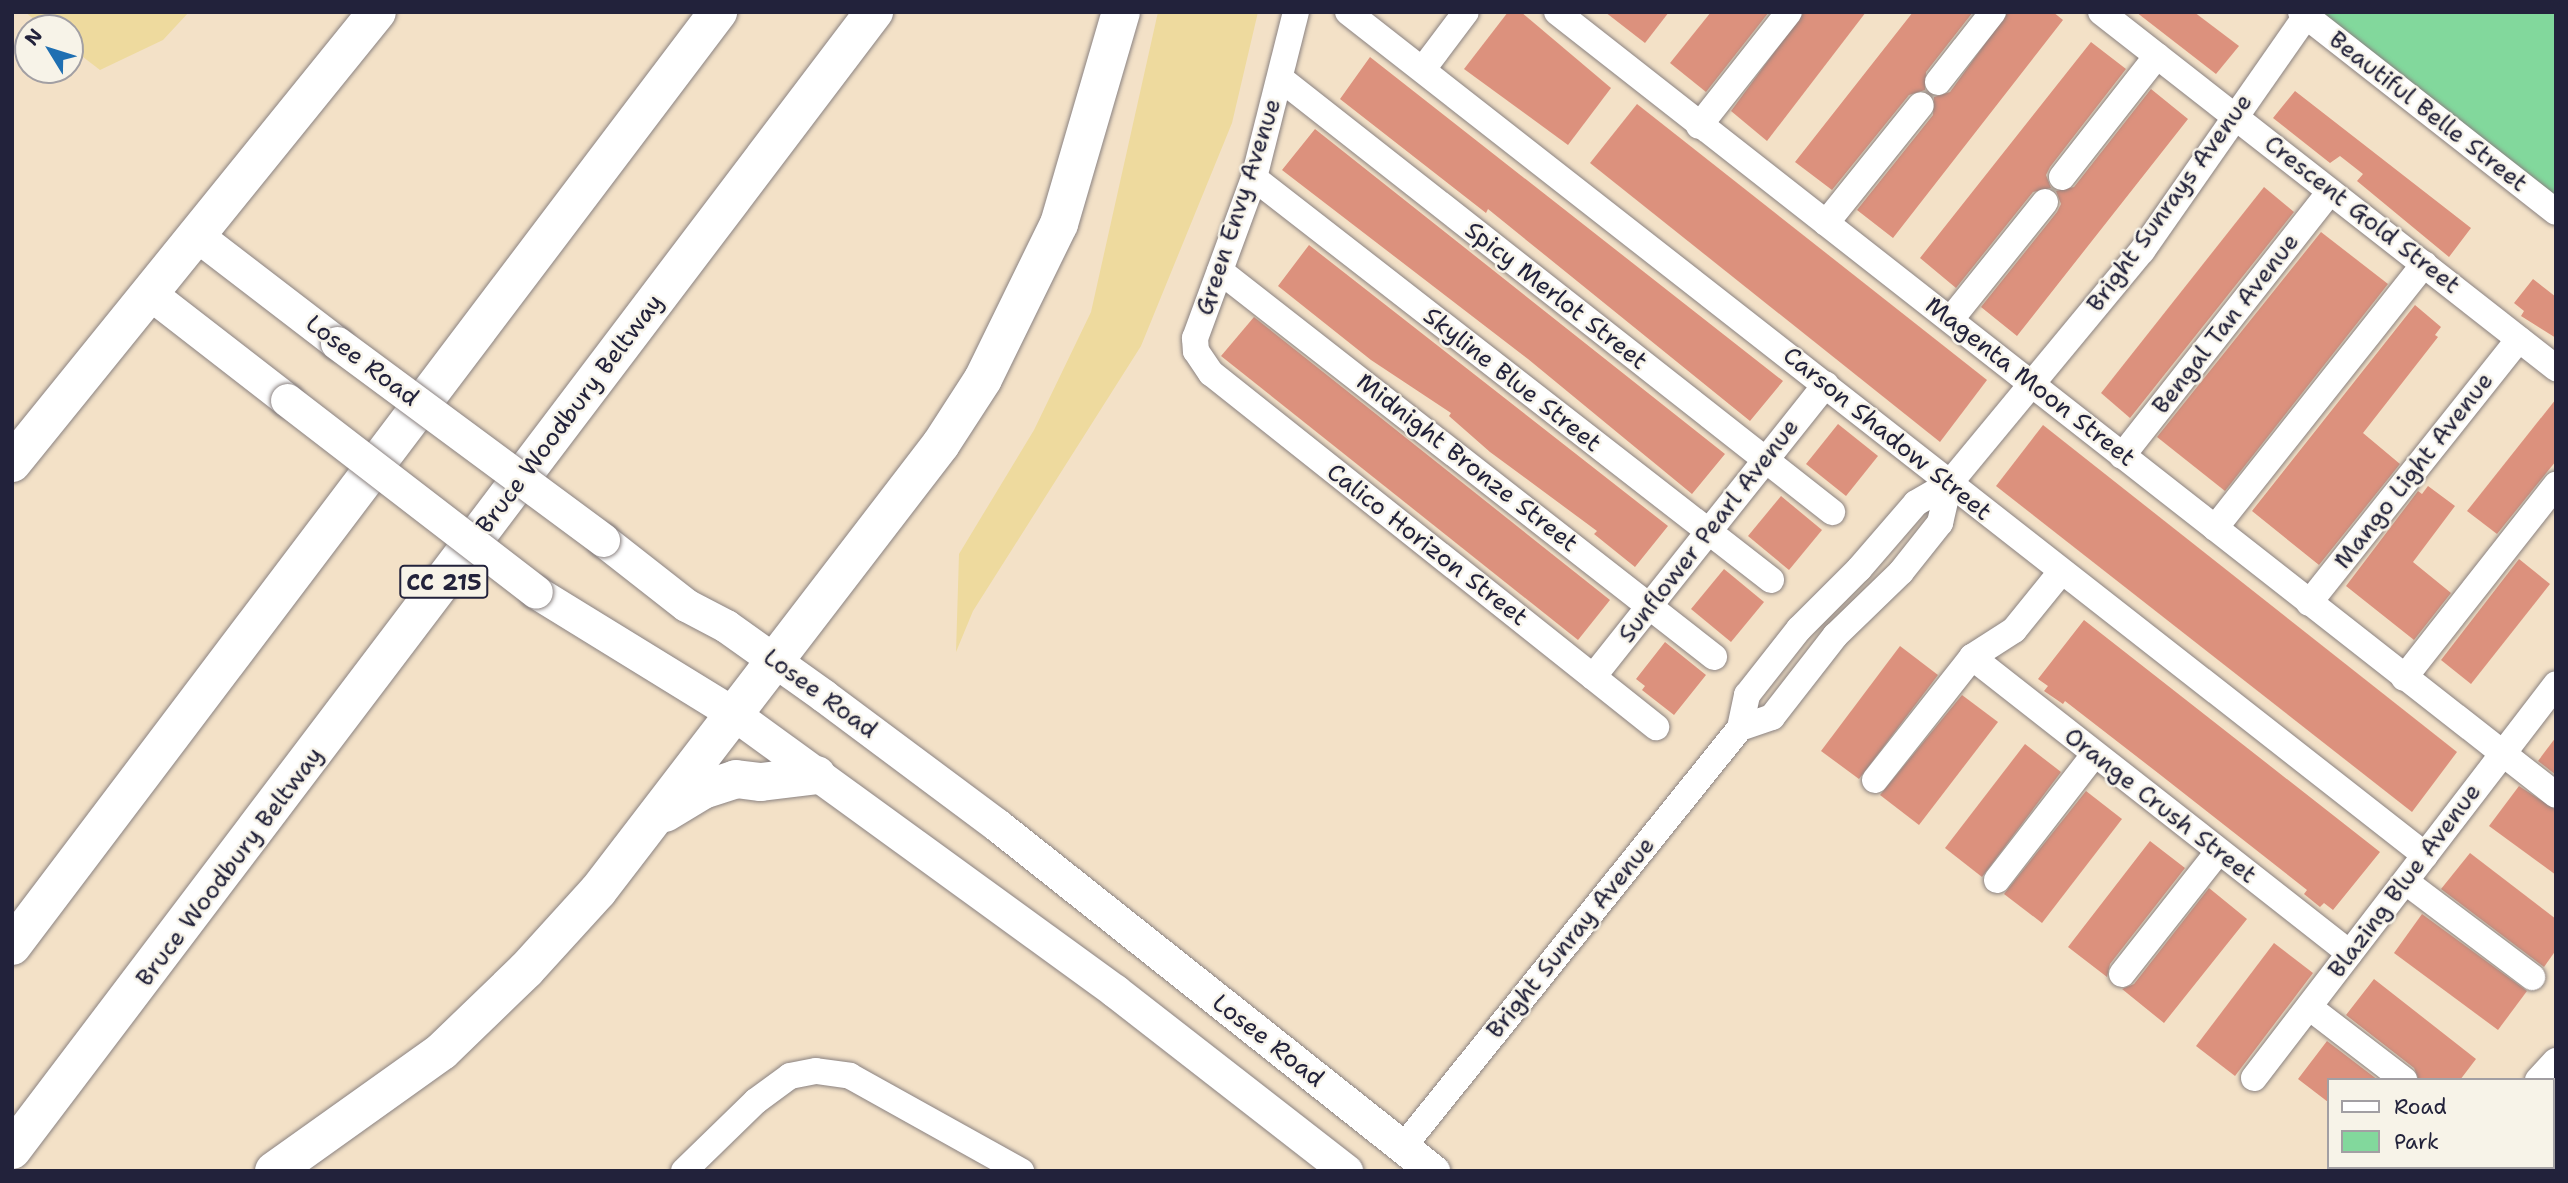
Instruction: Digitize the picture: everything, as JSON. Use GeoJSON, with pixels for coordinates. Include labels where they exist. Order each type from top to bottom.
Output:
{"type":"FeatureCollection","features":[{"type":"Feature","properties":{"kind":"highway"},"geometry":{"type":"LineString","coordinates":[[12,463],[377,12]]}},
{"type":"Feature","properties":{"kind":"highway"},"geometry":{"type":"LineString","coordinates":[[12,946],[718,12]]}},
{"type":"Feature","properties":{"kind":"highway","name":"Bruce Woodbury Beltway"},"geometry":{"type":"LineString","coordinates":[[12,1150],[874,12]]}},
{"type":"Feature","properties":{"kind":"highway"},"geometry":{"type":"LineString","coordinates":[[274,1171],[442,1051],[526,970],[598,891],[941,444],[1025,300],[1059,224],[1121,12]]}},
{"type":"Feature","properties":{"kind":"highway"},"geometry":{"type":"LineString","coordinates":[[651,822],[703,790],[736,779],[761,782],[817,775]]}},
{"type":"Feature","properties":{"kind":"main road","name":"Losee Road"},"geometry":{"type":"LineString","coordinates":[[195,234],[686,605],[726,626],[997,825],[1433,1171]]}},
{"type":"Feature","properties":{"kind":"main road"},"geometry":{"type":"LineString","coordinates":[[148,292],[536,592],[734,714],[1115,991],[1346,1171]]}},
{"type":"Feature","properties":{"kind":"street","name":"Green Envy Avenue"},"geometry":{"type":"LineString","coordinates":[[1202,360],[1195,338],[1254,178],[1296,12]]}},
{"type":"Feature","properties":{"kind":"street","name":"Carson Shadow Street"},"geometry":{"type":"LineString","coordinates":[[1348,12],[2425,855]]}},
{"type":"Feature","properties":{"kind":"street"},"geometry":{"type":"LineString","coordinates":[[1423,69],[1466,12]]}},
{"type":"Feature","properties":{"kind":"street"},"geometry":{"type":"LineString","coordinates":[[1699,126],[1789,12]]}},
{"type":"Feature","properties":{"kind":"street"},"geometry":{"type":"LineString","coordinates":[[1938,82],[1993,12]]}},
{"type":"Feature","properties":{"kind":"street","name":"Crescent Gold Street"},"geometry":{"type":"LineString","coordinates":[[2101,12],[2556,368]]}},
{"type":"Feature","properties":{"kind":"street","name":"Bright Sunrays Avenue"},"geometry":{"type":"LineString","coordinates":[[1949,484],[2029,384],[2142,251],[2304,14]]}},
{"type":"Feature","properties":{"kind":"street","name":"Beautiful Belle Street"},"geometry":{"type":"LineString","coordinates":[[2304,14],[2556,212]]}},
{"type":"Feature","properties":{"kind":"street","name":"Magenta Moon Street"},"geometry":{"type":"LineString","coordinates":[[1575,18],[1699,126],[1951,319],[2029,384],[2556,795]]}},
{"type":"Feature","properties":{"kind":"street"},"geometry":{"type":"LineString","coordinates":[[2062,177],[2157,56]]}},
{"type":"Feature","properties":{"kind":"street","name":"Spicy Merlot Street"},"geometry":{"type":"LineString","coordinates":[[1281,79],[1832,512]]}},
{"type":"Feature","properties":{"kind":"street"},"geometry":{"type":"LineString","coordinates":[[1826,223],[1921,105]]}},
{"type":"Feature","properties":{"kind":"street","name":"Skyline Blue Street"},"geometry":{"type":"LineString","coordinates":[[1254,178],[1707,533],[1771,580]]}},
{"type":"Feature","properties":{"kind":"street","name":"Bengal Tan Avenue"},"geometry":{"type":"LineString","coordinates":[[2122,456],[2330,192]]}},
{"type":"Feature","properties":{"kind":"street"},"geometry":{"type":"LineString","coordinates":[[1951,319],[2045,202]]}},
{"type":"Feature","properties":{"kind":"street"},"geometry":{"type":"LineString","coordinates":[[2215,528],[2424,264]]}},
{"type":"Feature","properties":{"kind":"street","name":"Midnight Bronze Street"},"geometry":{"type":"LineString","coordinates":[[1220,271],[1714,657]]}},
{"type":"Feature","properties":{"kind":"street","name":"Mango Light Avenue"},"geometry":{"type":"LineString","coordinates":[[2309,603],[2519,339]]}},
{"type":"Feature","properties":{"kind":"street","name":"Calico Horizon Street"},"geometry":{"type":"LineString","coordinates":[[1202,360],[1211,373],[1656,727]]}},
{"type":"Feature","properties":{"kind":"street","name":"Sunflower Pearl Avenue"},"geometry":{"type":"LineString","coordinates":[[1593,677],[1826,384]]}},
{"type":"Feature","properties":{"kind":"street"},"geometry":{"type":"LineString","coordinates":[[1740,728],[1772,717],[1835,636],[1886,588],[1940,523],[1949,484]]}},
{"type":"Feature","properties":{"kind":"street","name":"Bright Sunray Avenue"},"geometry":{"type":"LineString","coordinates":[[1403,1147],[1740,728],[1747,695],[1799,629],[1916,503],[1949,484]]}},
{"type":"Feature","properties":{"kind":"street"},"geometry":{"type":"LineString","coordinates":[[2404,678],[2556,485]]}},
{"type":"Feature","properties":{"kind":"street"},"geometry":{"type":"LineString","coordinates":[[1902,521],[1927,539]]}},
{"type":"Feature","properties":{"kind":"street"},"geometry":{"type":"LineString","coordinates":[[1875,780],[1972,657],[2014,630],[2061,572]]}},
{"type":"Feature","properties":{"kind":"street","name":"Orange Crush Street"},"geometry":{"type":"LineString","coordinates":[[1972,657],[2350,953]]}},
{"type":"Feature","properties":{"kind":"street","name":"Blazing Blue Avenue"},"geometry":{"type":"LineString","coordinates":[[2254,1078],[2556,684]]}},
{"type":"Feature","properties":{"kind":"street"},"geometry":{"type":"LineString","coordinates":[[1997,880],[2094,755]]}},
{"type":"Feature","properties":{"kind":"street"},"geometry":{"type":"LineString","coordinates":[[2122,974],[2218,852]]}},
{"type":"Feature","properties":{"kind":"street"},"geometry":{"type":"LineString","coordinates":[[2406,882],[2532,976]]}},
{"type":"Feature","properties":{"kind":"street"},"geometry":{"type":"LineString","coordinates":[[2309,1007],[2401,1078]]}},
{"type":"Feature","properties":{"kind":"street"},"geometry":{"type":"LineString","coordinates":[[2540,1078],[2556,1061]]}},
{"type":"Feature","properties":{"kind":"street"},"geometry":{"type":"LineString","coordinates":[[690,1169],[756,1101],[790,1076],[816,1071],[850,1076],[1021,1171]]}},
{"type":"Feature","properties":{"kind":"green space"},"geometry":{"type":"Polygon","coordinates":[[[2314,12],[2556,12],[2556,202],[2314,12]]]}},
{"type":"Feature","properties":{"kind":"sand"},"geometry":{"type":"Polygon","coordinates":[[[25,12],[189,12],[163,40],[100,70],[84,58],[84,14],[25,12]]]}},
{"type":"Feature","properties":{"kind":"sand"},"geometry":{"type":"Polygon","coordinates":[[[1158,12],[1258,12],[1232,123],[1141,346],[973,611],[956,652],[959,554],[1034,430],[1091,312],[1158,12]]]}},
{"type":"Feature","properties":{"kind":"building"},"geometry":{"type":"Polygon","coordinates":[[[1508,12],[1521,12],[1611,88],[1568,145],[1464,69],[1508,12]]]}},
{"type":"Feature","properties":{"kind":"building"},"geometry":{"type":"Polygon","coordinates":[[[1605,12],[1669,12],[1645,43],[1605,12]]]}},
{"type":"Feature","properties":{"kind":"building"},"geometry":{"type":"Polygon","coordinates":[[[1711,12],[1769,12],[1706,92],[1670,63],[1711,12]]]}},
{"type":"Feature","properties":{"kind":"building"},"geometry":{"type":"Polygon","coordinates":[[[1804,12],[1866,12],[1767,141],[1731,111],[1804,12]]]}},
{"type":"Feature","properties":{"kind":"building"},"geometry":{"type":"Polygon","coordinates":[[[1913,12],[1973,12],[1926,72],[1925,90],[1909,95],[1832,190],[1795,162],[1913,12]]]}},
{"type":"Feature","properties":{"kind":"building"},"geometry":{"type":"Polygon","coordinates":[[[2008,12],[2053,12],[2063,20],[1893,238],[1857,210],[1933,115],[1934,97],[1950,92],[2008,12]]]}},
{"type":"Feature","properties":{"kind":"building"},"geometry":{"type":"Polygon","coordinates":[[[2136,12],[2194,12],[2239,46],[2216,74],[2136,12]]]}},
{"type":"Feature","properties":{"kind":"building"},"geometry":{"type":"Polygon","coordinates":[[[2091,42],[2126,69],[2050,167],[2046,175],[2051,188],[2033,192],[1956,288],[1920,258],[2091,42]]]}},
{"type":"Feature","properties":{"kind":"building"},"geometry":{"type":"Polygon","coordinates":[[[1370,57],[1783,381],[1750,421],[1488,209],[1486,213],[1340,99],[1370,57]]]}},
{"type":"Feature","properties":{"kind":"building"},"geometry":{"type":"Polygon","coordinates":[[[2151,89],[2188,119],[2017,336],[1981,307],[2057,212],[2061,204],[2056,191],[2074,187],[2151,89]]]}},
{"type":"Feature","properties":{"kind":"building"},"geometry":{"type":"Polygon","coordinates":[[[2295,91],[2471,228],[2449,257],[2357,181],[2363,174],[2340,156],[2330,163],[2273,118],[2295,91]]]}},
{"type":"Feature","properties":{"kind":"building"},"geometry":{"type":"Polygon","coordinates":[[[1637,104],[1987,380],[1940,442],[1590,163],[1637,104]]]}},
{"type":"Feature","properties":{"kind":"building"},"geometry":{"type":"Polygon","coordinates":[[[1315,129],[1725,454],[1692,494],[1528,359],[1282,170],[1315,129]]]}},
{"type":"Feature","properties":{"kind":"building"},"geometry":{"type":"Polygon","coordinates":[[[2264,187],[2294,212],[2130,418],[2101,393],[2264,187]]]}},
{"type":"Feature","properties":{"kind":"building"},"geometry":{"type":"Polygon","coordinates":[[[2321,232],[2388,284],[2225,491],[2157,437],[2321,232]]]}},
{"type":"Feature","properties":{"kind":"building"},"geometry":{"type":"Polygon","coordinates":[[[1309,245],[1668,526],[1635,567],[1594,534],[1597,531],[1490,452],[1449,416],[1451,413],[1371,360],[1278,286],[1309,245]]]}},
{"type":"Feature","properties":{"kind":"building"},"geometry":{"type":"Polygon","coordinates":[[[2533,279],[2556,297],[2556,338],[2521,316],[2524,311],[2514,303],[2533,279]]]}},
{"type":"Feature","properties":{"kind":"building"},"geometry":{"type":"Polygon","coordinates":[[[2415,305],[2441,327],[2435,335],[2438,337],[2363,433],[2400,464],[2319,565],[2252,511],[2415,305]]]}},
{"type":"Feature","properties":{"kind":"building"},"geometry":{"type":"Polygon","coordinates":[[[1254,317],[1610,600],[1578,640],[1221,356],[1254,317]]]}},
{"type":"Feature","properties":{"kind":"building"},"geometry":{"type":"Polygon","coordinates":[[[2556,399],[2556,461],[2497,534],[2467,511],[2556,399]]]}},
{"type":"Feature","properties":{"kind":"building"},"geometry":{"type":"Polygon","coordinates":[[[1838,424],[1878,456],[1846,496],[1806,464],[1838,424]]]}},
{"type":"Feature","properties":{"kind":"building"},"geometry":{"type":"Polygon","coordinates":[[[2043,425],[2457,752],[2412,812],[1996,486],[2043,425]]]}},
{"type":"Feature","properties":{"kind":"building"},"geometry":{"type":"Polygon","coordinates":[[[2428,486],[2455,506],[2413,562],[2451,593],[2414,640],[2346,586],[2418,491],[2422,494],[2428,486]]]}},
{"type":"Feature","properties":{"kind":"building"},"geometry":{"type":"Polygon","coordinates":[[[1781,496],[1822,530],[1789,570],[1748,536],[1781,496]]]}},
{"type":"Feature","properties":{"kind":"building"},"geometry":{"type":"Polygon","coordinates":[[[2519,559],[2550,584],[2471,684],[2441,660],[2519,559]]]}},
{"type":"Feature","properties":{"kind":"building"},"geometry":{"type":"Polygon","coordinates":[[[1724,569],[1764,602],[1731,642],[1691,609],[1724,569]]]}},
{"type":"Feature","properties":{"kind":"building"},"geometry":{"type":"Polygon","coordinates":[[[2084,620],[2380,852],[2333,910],[2324,903],[2320,907],[2304,894],[2307,890],[2158,773],[2065,701],[2063,704],[2044,691],[2048,686],[2038,679],[2084,620]]]}},
{"type":"Feature","properties":{"kind":"building"},"geometry":{"type":"Polygon","coordinates":[[[1665,642],[1706,675],[1674,715],[1642,690],[1645,686],[1636,679],[1665,642]]]}},
{"type":"Feature","properties":{"kind":"building"},"geometry":{"type":"Polygon","coordinates":[[[1900,646],[1938,675],[1859,779],[1821,751],[1900,646]]]}},
{"type":"Feature","properties":{"kind":"building"},"geometry":{"type":"Polygon","coordinates":[[[1962,695],[1998,722],[1919,825],[1880,795],[1962,695]]]}},
{"type":"Feature","properties":{"kind":"building"},"geometry":{"type":"Polygon","coordinates":[[[2556,737],[2556,775],[2538,761],[2556,737]]]}},
{"type":"Feature","properties":{"kind":"building"},"geometry":{"type":"Polygon","coordinates":[[[2025,744],[2061,772],[1982,877],[1945,848],[2025,744]]]}},
{"type":"Feature","properties":{"kind":"building"},"geometry":{"type":"Polygon","coordinates":[[[2519,786],[2556,810],[2556,875],[2489,826],[2519,786]]]}},
{"type":"Feature","properties":{"kind":"building"},"geometry":{"type":"Polygon","coordinates":[[[2086,791],[2122,819],[2042,923],[2004,894],[2086,791]]]}},
{"type":"Feature","properties":{"kind":"building"},"geometry":{"type":"Polygon","coordinates":[[[2150,841],[2185,868],[2110,964],[2107,977],[2068,947],[2150,841]]]}},
{"type":"Feature","properties":{"kind":"building"},"geometry":{"type":"Polygon","coordinates":[[[2470,853],[2556,919],[2556,950],[2544,967],[2441,889],[2470,853]]]}},
{"type":"Feature","properties":{"kind":"building"},"geometry":{"type":"Polygon","coordinates":[[[2209,888],[2247,919],[2164,1023],[2122,989],[2134,984],[2209,888]]]}},
{"type":"Feature","properties":{"kind":"building"},"geometry":{"type":"Polygon","coordinates":[[[2422,914],[2527,991],[2498,1030],[2394,953],[2422,914]]]}},
{"type":"Feature","properties":{"kind":"building"},"geometry":{"type":"Polygon","coordinates":[[[2274,943],[2313,973],[2235,1076],[2196,1046],[2274,943]]]}},
{"type":"Feature","properties":{"kind":"building"},"geometry":{"type":"Polygon","coordinates":[[[2374,979],[2476,1059],[2462,1078],[2418,1078],[2414,1068],[2346,1015],[2374,979]]]}},
{"type":"Feature","properties":{"kind":"building"},"geometry":{"type":"Polygon","coordinates":[[[2327,1041],[2375,1078],[2326,1078],[2326,1100],[2298,1079],[2327,1041]]]}}]}
